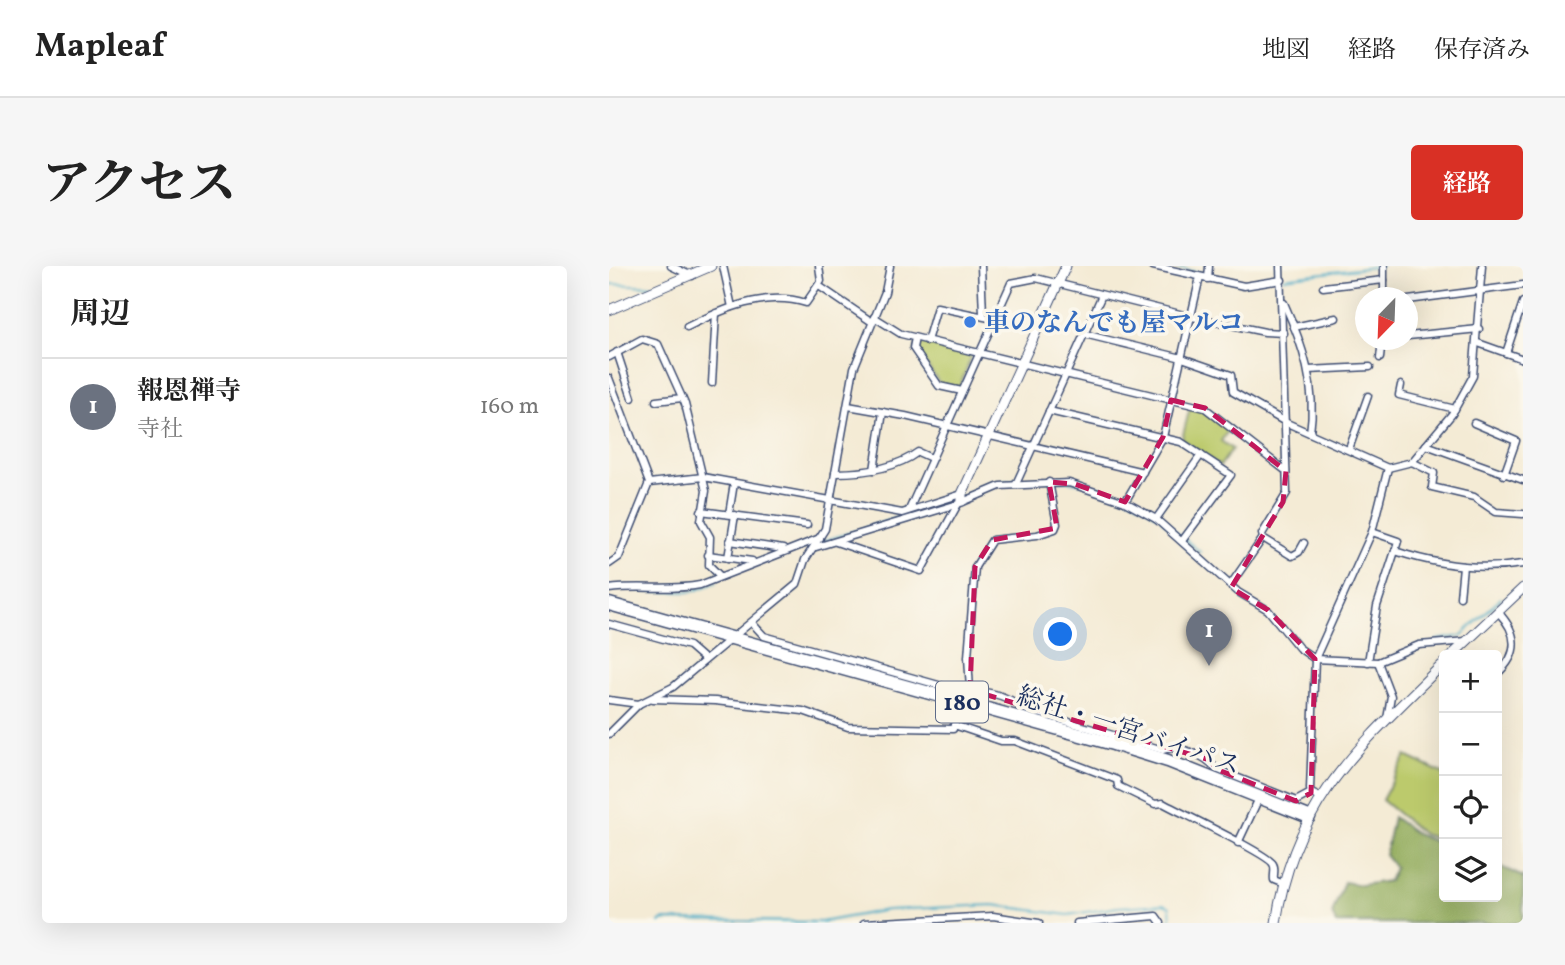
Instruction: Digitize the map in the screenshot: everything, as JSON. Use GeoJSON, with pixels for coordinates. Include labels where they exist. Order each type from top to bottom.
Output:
{"type":"FeatureCollection","features":[{"type":"Feature","properties":{"kind":"highway","name":"総社・一宮バイパス"},"geometry":{"type":"LineString","coordinates":[[609,604],[1168,761],[1262,793],[1309,817]]}},
{"type":"Feature","properties":{"kind":"street"},"geometry":{"type":"LineString","coordinates":[[671,266],[687,270]]}},
{"type":"Feature","properties":{"kind":"street"},"geometry":{"type":"LineString","coordinates":[[609,310],[687,270],[711,266]]}},
{"type":"Feature","properties":{"kind":"street"},"geometry":{"type":"LineString","coordinates":[[723,266],[732,307]]}},
{"type":"Feature","properties":{"kind":"street"},"geometry":{"type":"LineString","coordinates":[[687,327],[732,307],[773,298],[806,303],[819,286],[818,266]]}},
{"type":"Feature","properties":{"kind":"street"},"geometry":{"type":"LineString","coordinates":[[609,734],[639,704],[653,699],[734,639],[797,584],[805,560],[825,529],[855,368],[885,292],[890,266]]}},
{"type":"Feature","properties":{"kind":"street"},"geometry":{"type":"LineString","coordinates":[[981,266],[983,314]]}},
{"type":"Feature","properties":{"kind":"street"},"geometry":{"type":"LineString","coordinates":[[836,542],[891,558],[921,571],[961,499],[1066,266]]}},
{"type":"Feature","properties":{"kind":"street"},"geometry":{"type":"LineString","coordinates":[[1153,266],[1244,286],[1281,278]]}},
{"type":"Feature","properties":{"kind":"street"},"geometry":{"type":"LineString","coordinates":[[1127,499],[1163,437],[1192,317],[1209,266]]}},
{"type":"Feature","properties":{"kind":"street"},"geometry":{"type":"LineString","coordinates":[[1231,584],[1263,538],[1262,534],[1287,493],[1287,423],[1280,266]]}},
{"type":"Feature","properties":{"kind":"street"},"geometry":{"type":"LineString","coordinates":[[1384,266],[1384,287]]}},
{"type":"Feature","properties":{"kind":"street"},"geometry":{"type":"LineString","coordinates":[[1084,334],[1182,358],[1231,376],[1233,392],[1287,423],[1388,468],[1412,462],[1455,409],[1473,376],[1478,343],[1482,266]]}},
{"type":"Feature","properties":{"kind":"street"},"geometry":{"type":"LineString","coordinates":[[909,510],[1011,283],[1036,278],[1192,317],[1265,332],[1283,333]]}},
{"type":"Feature","properties":{"kind":"street"},"geometry":{"type":"LineString","coordinates":[[1323,287],[1384,280]]}},
{"type":"Feature","properties":{"kind":"street"},"geometry":{"type":"LineString","coordinates":[[1418,299],[1523,285]]}},
{"type":"Feature","properties":{"kind":"street"},"geometry":{"type":"LineString","coordinates":[[819,286],[901,334],[1205,408],[1286,471]]}},
{"type":"Feature","properties":{"kind":"street"},"geometry":{"type":"LineString","coordinates":[[1017,481],[1102,295]]}},
{"type":"Feature","properties":{"kind":"street"},"geometry":{"type":"LineString","coordinates":[[1282,300],[1308,370],[1314,404],[1310,433]]}},
{"type":"Feature","properties":{"kind":"street"},"geometry":{"type":"LineString","coordinates":[[1506,353],[1523,302]]}},
{"type":"Feature","properties":{"kind":"street"},"geometry":{"type":"LineString","coordinates":[[927,341],[937,307],[983,314],[994,319]]}},
{"type":"Feature","properties":{"kind":"street"},"geometry":{"type":"LineString","coordinates":[[712,383],[716,313]]}},
{"type":"Feature","properties":{"kind":"street"},"geometry":{"type":"LineString","coordinates":[[1294,327],[1336,318]]}},
{"type":"Feature","properties":{"kind":"street"},"geometry":{"type":"LineString","coordinates":[[1418,335],[1479,329]]}},
{"type":"Feature","properties":{"kind":"street"},"geometry":{"type":"LineString","coordinates":[[609,357],[642,338],[653,340],[682,398],[706,491],[701,521],[710,537],[709,565],[719,575]]}},
{"type":"Feature","properties":{"kind":"street"},"geometry":{"type":"LineString","coordinates":[[915,338],[913,348],[940,386],[962,391]]}},
{"type":"Feature","properties":{"kind":"street"},"geometry":{"type":"LineString","coordinates":[[1478,343],[1523,359]]}},
{"type":"Feature","properties":{"kind":"street"},"geometry":{"type":"LineString","coordinates":[[1380,358],[1381,350]]}},
{"type":"Feature","properties":{"kind":"street"},"geometry":{"type":"LineString","coordinates":[[617,352],[632,398]]}},
{"type":"Feature","properties":{"kind":"street"},"geometry":{"type":"LineString","coordinates":[[1308,370],[1370,367]]}},
{"type":"Feature","properties":{"kind":"street"},"geometry":{"type":"LineString","coordinates":[[609,378],[649,483],[619,556],[609,564]]}},
{"type":"Feature","properties":{"kind":"street"},"geometry":{"type":"LineString","coordinates":[[1401,386],[1399,395],[1455,409]]}},
{"type":"Feature","properties":{"kind":"street"},"geometry":{"type":"LineString","coordinates":[[1349,449],[1368,396]]}},
{"type":"Feature","properties":{"kind":"street"},"geometry":{"type":"LineString","coordinates":[[656,401],[682,398]]}},
{"type":"Feature","properties":{"kind":"street"},"geometry":{"type":"LineString","coordinates":[[848,406],[1143,471]]}},
{"type":"Feature","properties":{"kind":"street"},"geometry":{"type":"LineString","coordinates":[[1049,411],[1181,442],[1231,475],[1184,538]]}},
{"type":"Feature","properties":{"kind":"street"},"geometry":{"type":"LineString","coordinates":[[874,470],[883,412]]}},
{"type":"Feature","properties":{"kind":"street"},"geometry":{"type":"LineString","coordinates":[[1474,423],[1516,441],[1504,475]]}},
{"type":"Feature","properties":{"kind":"street"},"geometry":{"type":"LineString","coordinates":[[1426,445],[1523,480]]}},
{"type":"Feature","properties":{"kind":"street"},"geometry":{"type":"LineString","coordinates":[[835,473],[874,470],[908,460],[918,452],[931,458]]}},
{"type":"Feature","properties":{"kind":"street"},"geometry":{"type":"LineString","coordinates":[[1157,517],[1201,454]]}},
{"type":"Feature","properties":{"kind":"street"},"geometry":{"type":"LineString","coordinates":[[1412,462],[1434,473],[1432,487],[1474,497],[1496,512],[1523,514]]}},
{"type":"Feature","properties":{"kind":"street"},"geometry":{"type":"LineString","coordinates":[[1311,793],[1315,659],[1372,532],[1388,468]]}},
{"type":"Feature","properties":{"kind":"street"},"geometry":{"type":"LineString","coordinates":[[649,483],[703,477],[902,513],[961,499]]}},
{"type":"Feature","properties":{"kind":"street"},"geometry":{"type":"LineString","coordinates":[[609,589],[635,586],[683,588],[700,585],[785,550],[836,542],[1000,486],[1017,481],[1049,482],[1075,484],[1127,499],[1157,517],[1184,538],[1231,584],[1268,610],[1299,648],[1315,659],[1378,662],[1419,645],[1467,641]]}},
{"type":"Feature","properties":{"kind":"street"},"geometry":{"type":"LineString","coordinates":[[653,699],[715,701],[803,711],[848,727],[953,729],[970,690],[968,657],[975,568],[992,540],[1037,535],[1055,529],[1057,524],[1049,482]]}},
{"type":"Feature","properties":{"kind":"street"},"geometry":{"type":"LineString","coordinates":[[729,558],[734,484]]}},
{"type":"Feature","properties":{"kind":"street"},"geometry":{"type":"LineString","coordinates":[[701,510],[807,525]]}},
{"type":"Feature","properties":{"kind":"street"},"geometry":{"type":"LineString","coordinates":[[1368,660],[1377,606],[1398,541],[1372,532]]}},
{"type":"Feature","properties":{"kind":"street"},"geometry":{"type":"LineString","coordinates":[[1263,538],[1291,555],[1299,552],[1304,543]]}},
{"type":"Feature","properties":{"kind":"street"},"geometry":{"type":"LineString","coordinates":[[730,541],[785,550]]}},
{"type":"Feature","properties":{"kind":"street"},"geometry":{"type":"LineString","coordinates":[[1395,551],[1439,565],[1504,567],[1523,564]]}},
{"type":"Feature","properties":{"kind":"street"},"geometry":{"type":"LineString","coordinates":[[708,555],[755,561]]}},
{"type":"Feature","properties":{"kind":"street"},"geometry":{"type":"LineString","coordinates":[[1460,597],[1463,566]]}},
{"type":"Feature","properties":{"kind":"street"},"geometry":{"type":"LineString","coordinates":[[1457,650],[1523,588]]}},
{"type":"Feature","properties":{"kind":"street"},"geometry":{"type":"LineString","coordinates":[[1498,612],[1512,630],[1514,645],[1509,663],[1502,669]]}},
{"type":"Feature","properties":{"kind":"street"},"geometry":{"type":"LineString","coordinates":[[752,623],[764,636],[960,691],[970,690],[1163,750],[1171,747],[1209,760],[1216,769],[1262,793],[1298,802],[1311,793]]}},
{"type":"Feature","properties":{"kind":"street"},"geometry":{"type":"LineString","coordinates":[[609,624],[689,646],[705,660]]}},
{"type":"Feature","properties":{"kind":"street"},"geometry":{"type":"LineString","coordinates":[[1378,662],[1391,696],[1386,720]]}},
{"type":"Feature","properties":{"kind":"street"},"geometry":{"type":"LineString","coordinates":[[1276,923],[1283,884],[1309,817],[1320,797],[1347,760],[1439,668]]}},
{"type":"Feature","properties":{"kind":"street"},"geometry":{"type":"LineString","coordinates":[[609,700],[639,704]]}},
{"type":"Feature","properties":{"kind":"street"},"geometry":{"type":"LineString","coordinates":[[954,725],[1070,760],[1117,780],[1118,786],[1155,804],[1163,803],[1271,861],[1275,867],[1274,880],[1283,884]]}},
{"type":"Feature","properties":{"kind":"street"},"geometry":{"type":"LineString","coordinates":[[1238,843],[1262,793]]}},
{"type":"Feature","properties":{"kind":"street"},"geometry":{"type":"LineString","coordinates":[[1311,793],[1320,797]]}},
{"type":"Feature","properties":{"kind":"street"},"geometry":{"type":"LineString","coordinates":[[864,923],[993,916],[1039,923]]}},
{"type":"Feature","properties":{"kind":"street"},"geometry":{"type":"LineString","coordinates":[[1077,923],[1156,916],[1161,923]]}},
{"type":"Feature","properties":{"kind":"highlighted area"},"geometry":{"type":"Polygon","coordinates":[[[1171,400],[1205,408],[1286,471],[1283,502],[1231,588],[1268,610],[1315,659],[1311,793],[1296,801],[1216,769],[1210,760],[970,690],[975,567],[992,540],[1057,528],[1049,482],[1075,484],[1125,502],[1163,437],[1171,400]]]}},
{"type":"Feature","properties":{"kind":"green space"},"geometry":{"type":"Polygon","coordinates":[[[918,341],[972,355],[959,388],[940,384],[915,349],[918,341]]]}},
{"type":"Feature","properties":{"kind":"green space"},"geometry":{"type":"Polygon","coordinates":[[[1190,407],[1206,411],[1230,428],[1221,441],[1232,449],[1220,466],[1182,439],[1190,407]]]}},
{"type":"Feature","properties":{"kind":"green space"},"geometry":{"type":"Polygon","coordinates":[[[1406,756],[1439,772],[1439,839],[1423,834],[1382,800],[1406,756]]]}},
{"type":"Feature","properties":{"kind":"green space"},"geometry":{"type":"Polygon","coordinates":[[[1393,817],[1418,835],[1439,843],[1439,902],[1502,902],[1502,867],[1523,877],[1523,923],[1336,923],[1332,914],[1344,882],[1361,885],[1389,881],[1395,868],[1385,855],[1393,817]]]}},
{"type":"Feature","properties":{"kind":"waterway"},"geometry":{"type":"LineString","coordinates":[[1170,266],[1205,274]]}},
{"type":"Feature","properties":{"kind":"waterway"},"geometry":{"type":"LineString","coordinates":[[1283,278],[1382,266]]}},
{"type":"Feature","properties":{"kind":"waterway"},"geometry":{"type":"LineString","coordinates":[[1210,275],[1222,278]]}},
{"type":"Feature","properties":{"kind":"waterway"},"geometry":{"type":"LineString","coordinates":[[1238,282],[1250,282]]}},
{"type":"Feature","properties":{"kind":"waterway"},"geometry":{"type":"LineString","coordinates":[[609,284],[655,286]]}},
{"type":"Feature","properties":{"kind":"waterway"},"geometry":{"type":"LineString","coordinates":[[967,495],[993,483],[1014,480]]}},
{"type":"Feature","properties":{"kind":"waterway"},"geometry":{"type":"LineString","coordinates":[[1020,480],[1057,480],[1091,485],[1125,496],[1157,515]]}},
{"type":"Feature","properties":{"kind":"waterway"},"geometry":{"type":"LineString","coordinates":[[820,542],[958,499]]}},
{"type":"Feature","properties":{"kind":"waterway"},"geometry":{"type":"LineString","coordinates":[[1161,519],[1200,552]]}},
{"type":"Feature","properties":{"kind":"waterway"},"geometry":{"type":"LineString","coordinates":[[641,591],[691,592],[717,582]]}},
{"type":"Feature","properties":{"kind":"waterway"},"geometry":{"type":"LineString","coordinates":[[1437,640],[1461,636],[1501,598]]}},
{"type":"Feature","properties":{"kind":"waterway"},"geometry":{"type":"LineString","coordinates":[[660,923],[663,920],[821,922],[887,910],[993,905],[1068,915],[1118,907],[1164,904],[1170,907],[1171,923]]}},
{"type":"Feature","properties":{"kind":"place","name":"車のなんでも屋マルコ"},"geometry":{"type":"Point","coordinates":[970,322]}},
{"type":"Feature","properties":{"kind":"place","name":"報恩禅寺"},"geometry":{"type":"Point","coordinates":[1209,666]}}]}
